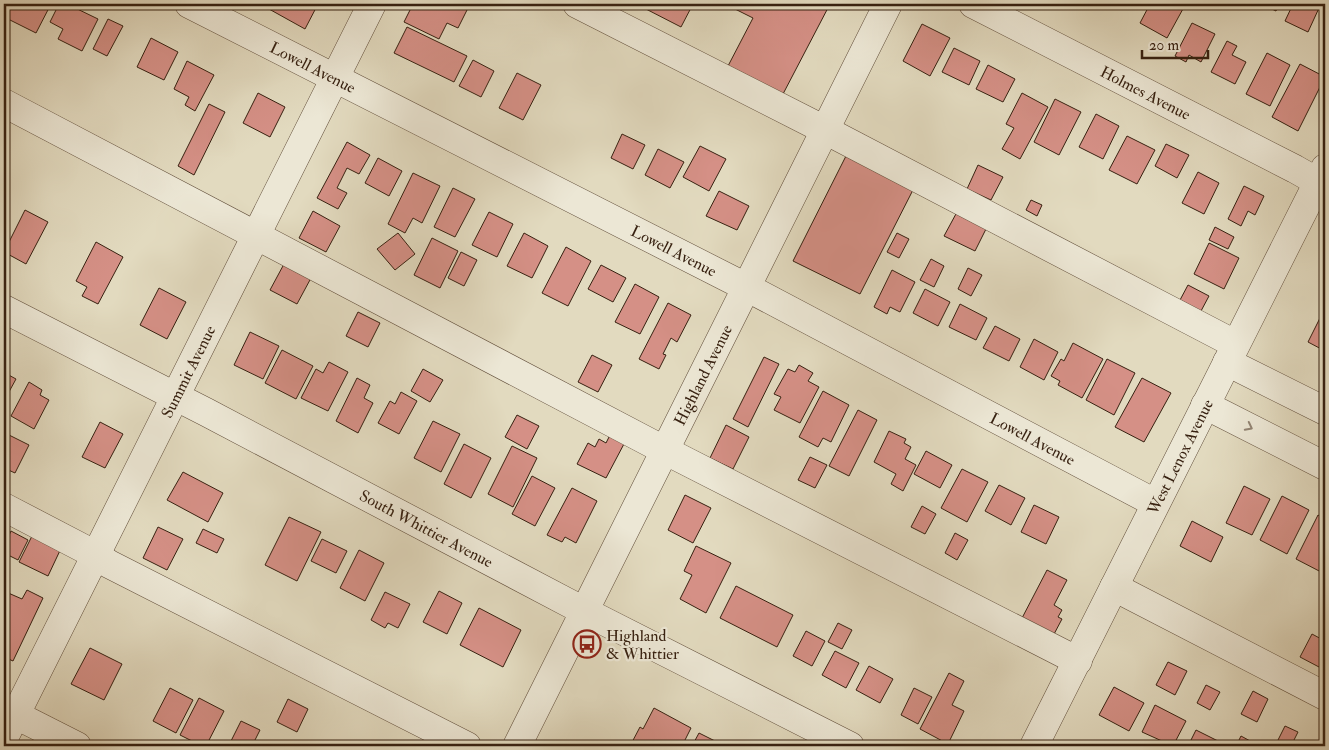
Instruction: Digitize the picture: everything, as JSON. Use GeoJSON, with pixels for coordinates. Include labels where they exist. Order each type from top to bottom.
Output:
{"type":"FeatureCollection","features":[{"type":"Feature","properties":{"kind":"street","name":"Lowell Avenue"},"geometry":{"type":"LineString","coordinates":[[189,4],[746,287],[1155,503]]}},
{"type":"Feature","properties":{"kind":"street","name":"Summit Avenue"},"geometry":{"type":"LineString","coordinates":[[8,721],[96,555],[372,4]]}},
{"type":"Feature","properties":{"kind":"street"},"geometry":{"type":"LineString","coordinates":[[577,4],[825,130],[1231,353],[1325,411]]}},
{"type":"Feature","properties":{"kind":"street","name":"Highland Avenue"},"geometry":{"type":"LineString","coordinates":[[517,746],[888,4]]}},
{"type":"Feature","properties":{"kind":"street","name":"Holmes Avenue"},"geometry":{"type":"LineString","coordinates":[[973,4],[1323,182]]}},
{"type":"Feature","properties":{"kind":"street"},"geometry":{"type":"LineString","coordinates":[[4,103],[666,451],[1078,661]]}},
{"type":"Feature","properties":{"kind":"street","name":"West Lenox Avenue"},"geometry":{"type":"LineString","coordinates":[[1034,746],[1231,353],[1323,182]]}},
{"type":"Feature","properties":{"kind":"street","name":"South Whittier Avenue"},"geometry":{"type":"LineString","coordinates":[[4,309],[850,746]]}},
{"type":"Feature","properties":{"kind":"street"},"geometry":{"type":"LineString","coordinates":[[1206,405],[1325,466]]}},
{"type":"Feature","properties":{"kind":"street"},"geometry":{"type":"LineString","coordinates":[[4,507],[110,564],[467,746]]}},
{"type":"Feature","properties":{"kind":"street"},"geometry":{"type":"LineString","coordinates":[[1114,587],[1325,696]]}},
{"type":"Feature","properties":{"kind":"street"},"geometry":{"type":"LineString","coordinates":[[8,721],[77,746]]}},
{"type":"Feature","properties":{"kind":"building"},"geometry":{"type":"Polygon","coordinates":[[[4,4],[51,4],[36,33],[4,17],[4,4]]]}},
{"type":"Feature","properties":{"kind":"building"},"geometry":{"type":"Polygon","coordinates":[[[59,4],[67,4],[98,19],[82,51],[58,39],[63,29],[50,22],[59,4]]]}},
{"type":"Feature","properties":{"kind":"building"},"geometry":{"type":"Polygon","coordinates":[[[260,4],[318,4],[305,29],[260,4]]]}},
{"type":"Feature","properties":{"kind":"building"},"geometry":{"type":"Polygon","coordinates":[[[413,4],[470,4],[458,28],[447,23],[439,39],[404,22],[413,4]]]}},
{"type":"Feature","properties":{"kind":"building"},"geometry":{"type":"Polygon","coordinates":[[[647,4],[693,4],[681,27],[644,8],[647,4]]]}},
{"type":"Feature","properties":{"kind":"building"},"geometry":{"type":"Polygon","coordinates":[[[725,4],[830,4],[783,94],[728,66],[753,18],[725,4]]]}},
{"type":"Feature","properties":{"kind":"building"},"geometry":{"type":"Polygon","coordinates":[[[1150,4],[1178,4],[1184,7],[1167,38],[1140,23],[1150,4]]]}},
{"type":"Feature","properties":{"kind":"building"},"geometry":{"type":"Polygon","coordinates":[[[1262,4],[1279,4],[1276,11],[1262,4]]]}},
{"type":"Feature","properties":{"kind":"building"},"geometry":{"type":"Polygon","coordinates":[[[1293,4],[1310,4],[1319,8],[1308,32],[1285,21],[1293,4]]]}},
{"type":"Feature","properties":{"kind":"building"},"geometry":{"type":"Polygon","coordinates":[[[108,19],[123,26],[107,56],[93,49],[108,19]]]}},
{"type":"Feature","properties":{"kind":"building"},"geometry":{"type":"Polygon","coordinates":[[[1192,23],[1215,34],[1201,62],[1189,55],[1186,62],[1175,56],[1192,23]]]}},
{"type":"Feature","properties":{"kind":"building"},"geometry":{"type":"Polygon","coordinates":[[[922,24],[950,38],[930,76],[903,61],[922,24]]]}},
{"type":"Feature","properties":{"kind":"building"},"geometry":{"type":"Polygon","coordinates":[[[407,27],[467,56],[454,82],[394,53],[407,27]]]}},
{"type":"Feature","properties":{"kind":"building"},"geometry":{"type":"Polygon","coordinates":[[[151,38],[178,52],[164,80],[137,67],[151,38]]]}},
{"type":"Feature","properties":{"kind":"building"},"geometry":{"type":"Polygon","coordinates":[[[1227,41],[1237,46],[1232,55],[1246,62],[1235,84],[1211,72],[1227,41]]]}},
{"type":"Feature","properties":{"kind":"building"},"geometry":{"type":"Polygon","coordinates":[[[954,48],[980,61],[969,85],[942,72],[954,48]]]}},
{"type":"Feature","properties":{"kind":"building"},"geometry":{"type":"Polygon","coordinates":[[[1267,53],[1290,65],[1270,106],[1246,94],[1267,53]]]}},
{"type":"Feature","properties":{"kind":"building"},"geometry":{"type":"Polygon","coordinates":[[[473,60],[494,71],[481,97],[459,86],[473,60]]]}},
{"type":"Feature","properties":{"kind":"building"},"geometry":{"type":"Polygon","coordinates":[[[187,61],[214,75],[195,111],[185,105],[189,97],[174,89],[187,61]]]}},
{"type":"Feature","properties":{"kind":"building"},"geometry":{"type":"Polygon","coordinates":[[[1300,64],[1325,77],[1298,131],[1272,117],[1300,64]]]}},
{"type":"Feature","properties":{"kind":"building"},"geometry":{"type":"Polygon","coordinates":[[[988,65],[1015,79],[1003,102],[976,89],[988,65]]]}},
{"type":"Feature","properties":{"kind":"building"},"geometry":{"type":"Polygon","coordinates":[[[517,73],[541,85],[523,120],[499,108],[517,73]]]}},
{"type":"Feature","properties":{"kind":"building"},"geometry":{"type":"Polygon","coordinates":[[[258,93],[285,107],[270,137],[243,123],[258,93]]]}},
{"type":"Feature","properties":{"kind":"building"},"geometry":{"type":"Polygon","coordinates":[[[1022,93],[1048,107],[1020,159],[1002,149],[1014,128],[1006,124],[1022,93]]]}},
{"type":"Feature","properties":{"kind":"building"},"geometry":{"type":"Polygon","coordinates":[[[1055,99],[1081,112],[1059,155],[1034,142],[1055,99]]]}},
{"type":"Feature","properties":{"kind":"building"},"geometry":{"type":"Polygon","coordinates":[[[209,104],[225,112],[194,175],[178,166],[209,104]]]}},
{"type":"Feature","properties":{"kind":"building"},"geometry":{"type":"Polygon","coordinates":[[[1096,114],[1119,126],[1103,159],[1079,147],[1096,114]]]}},
{"type":"Feature","properties":{"kind":"building"},"geometry":{"type":"Polygon","coordinates":[[[622,134],[645,145],[633,169],[611,158],[622,134]]]}},
{"type":"Feature","properties":{"kind":"building"},"geometry":{"type":"Polygon","coordinates":[[[1127,136],[1155,150],[1137,184],[1109,170],[1127,136]]]}},
{"type":"Feature","properties":{"kind":"building"},"geometry":{"type":"Polygon","coordinates":[[[347,142],[370,155],[359,174],[347,168],[337,188],[347,193],[338,209],[317,198],[347,142]]]}},
{"type":"Feature","properties":{"kind":"building"},"geometry":{"type":"Polygon","coordinates":[[[1166,144],[1189,155],[1177,178],[1155,166],[1166,144]]]}},
{"type":"Feature","properties":{"kind":"building"},"geometry":{"type":"Polygon","coordinates":[[[700,146],[726,159],[709,191],[683,177],[700,146]]]}},
{"type":"Feature","properties":{"kind":"building"},"geometry":{"type":"Polygon","coordinates":[[[658,149],[684,162],[670,188],[645,175],[658,149]]]}},
{"type":"Feature","properties":{"kind":"building"},"geometry":{"type":"Polygon","coordinates":[[[848,152],[915,186],[860,294],[793,261],[848,152]]]}},
{"type":"Feature","properties":{"kind":"building"},"geometry":{"type":"Polygon","coordinates":[[[378,158],[402,171],[389,196],[365,183],[378,158]]]}},
{"type":"Feature","properties":{"kind":"building"},"geometry":{"type":"Polygon","coordinates":[[[978,165],[1003,177],[991,200],[967,189],[978,165]]]}},
{"type":"Feature","properties":{"kind":"building"},"geometry":{"type":"Polygon","coordinates":[[[1198,172],[1219,183],[1204,214],[1182,203],[1198,172]]]}},
{"type":"Feature","properties":{"kind":"building"},"geometry":{"type":"Polygon","coordinates":[[[413,173],[440,186],[422,223],[413,218],[405,233],[388,224],[413,173]]]}},
{"type":"Feature","properties":{"kind":"building"},"geometry":{"type":"Polygon","coordinates":[[[1244,186],[1264,196],[1255,215],[1248,211],[1241,226],[1228,219],[1244,186]]]}},
{"type":"Feature","properties":{"kind":"building"},"geometry":{"type":"Polygon","coordinates":[[[453,188],[475,199],[455,237],[434,227],[453,188]]]}},
{"type":"Feature","properties":{"kind":"building"},"geometry":{"type":"Polygon","coordinates":[[[719,191],[749,206],[737,230],[706,216],[719,191]]]}},
{"type":"Feature","properties":{"kind":"building"},"geometry":{"type":"Polygon","coordinates":[[[1031,200],[1042,205],[1037,216],[1026,210],[1031,200]]]}},
{"type":"Feature","properties":{"kind":"building"},"geometry":{"type":"Polygon","coordinates":[[[25,210],[48,222],[26,264],[4,252],[25,210]]]}},
{"type":"Feature","properties":{"kind":"building"},"geometry":{"type":"Polygon","coordinates":[[[313,211],[340,226],[326,252],[299,238],[313,211]]]}},
{"type":"Feature","properties":{"kind":"building"},"geometry":{"type":"Polygon","coordinates":[[[489,212],[513,224],[497,257],[472,245],[489,212]]]}},
{"type":"Feature","properties":{"kind":"building"},"geometry":{"type":"Polygon","coordinates":[[[957,212],[987,227],[975,251],[944,236],[957,212]]]}},
{"type":"Feature","properties":{"kind":"building"},"geometry":{"type":"Polygon","coordinates":[[[1215,227],[1234,237],[1228,249],[1209,240],[1215,227]]]}},
{"type":"Feature","properties":{"kind":"building"},"geometry":{"type":"Polygon","coordinates":[[[398,233],[415,254],[395,270],[377,249],[398,233]]]}},
{"type":"Feature","properties":{"kind":"building"},"geometry":{"type":"Polygon","coordinates":[[[524,233],[548,246],[532,278],[507,266],[524,233]]]}},
{"type":"Feature","properties":{"kind":"building"},"geometry":{"type":"Polygon","coordinates":[[[897,233],[909,239],[899,258],[887,252],[897,233]]]}},
{"type":"Feature","properties":{"kind":"building"},"geometry":{"type":"Polygon","coordinates":[[[432,238],[458,251],[440,288],[414,275],[432,238]]]}},
{"type":"Feature","properties":{"kind":"building"},"geometry":{"type":"Polygon","coordinates":[[[96,242],[123,257],[98,304],[82,296],[87,287],[76,281],[96,242]]]}},
{"type":"Feature","properties":{"kind":"building"},"geometry":{"type":"Polygon","coordinates":[[[1209,243],[1239,258],[1224,289],[1194,274],[1209,243]]]}},
{"type":"Feature","properties":{"kind":"building"},"geometry":{"type":"Polygon","coordinates":[[[566,247],[591,261],[568,306],[542,293],[566,247]]]}},
{"type":"Feature","properties":{"kind":"building"},"geometry":{"type":"Polygon","coordinates":[[[461,252],[477,260],[464,286],[448,278],[461,252]]]}},
{"type":"Feature","properties":{"kind":"building"},"geometry":{"type":"Polygon","coordinates":[[[931,259],[944,266],[934,287],[920,280],[931,259]]]}},
{"type":"Feature","properties":{"kind":"building"},"geometry":{"type":"Polygon","coordinates":[[[284,264],[311,278],[297,304],[270,290],[284,264]]]}},
{"type":"Feature","properties":{"kind":"building"},"geometry":{"type":"Polygon","coordinates":[[[601,265],[626,278],[613,302],[588,289],[601,265]]]}},
{"type":"Feature","properties":{"kind":"building"},"geometry":{"type":"Polygon","coordinates":[[[968,268],[982,275],[971,296],[958,289],[968,268]]]}},
{"type":"Feature","properties":{"kind":"building"},"geometry":{"type":"Polygon","coordinates":[[[892,270],[915,282],[900,312],[890,307],[887,314],[874,307],[892,270]]]}},
{"type":"Feature","properties":{"kind":"building"},"geometry":{"type":"Polygon","coordinates":[[[635,284],[659,297],[640,334],[615,322],[635,284]]]}},
{"type":"Feature","properties":{"kind":"building"},"geometry":{"type":"Polygon","coordinates":[[[1188,285],[1209,296],[1201,311],[1180,300],[1188,285]]]}},
{"type":"Feature","properties":{"kind":"building"},"geometry":{"type":"Polygon","coordinates":[[[159,288],[186,302],[167,339],[140,325],[159,288]]]}},
{"type":"Feature","properties":{"kind":"building"},"geometry":{"type":"Polygon","coordinates":[[[925,289],[950,302],[938,326],[913,313],[925,289]]]}},
{"type":"Feature","properties":{"kind":"building"},"geometry":{"type":"Polygon","coordinates":[[[668,303],[691,315],[677,342],[671,338],[663,354],[666,355],[659,369],[639,359],[668,303]]]}},
{"type":"Feature","properties":{"kind":"building"},"geometry":{"type":"Polygon","coordinates":[[[960,304],[987,318],[976,340],[949,327],[960,304]]]}},
{"type":"Feature","properties":{"kind":"building"},"geometry":{"type":"Polygon","coordinates":[[[1325,308],[1325,351],[1308,342],[1325,308]]]}},
{"type":"Feature","properties":{"kind":"building"},"geometry":{"type":"Polygon","coordinates":[[[358,312],[380,323],[368,347],[346,336],[358,312]]]}},
{"type":"Feature","properties":{"kind":"building"},"geometry":{"type":"Polygon","coordinates":[[[995,326],[1020,339],[1009,361],[983,348],[995,326]]]}},
{"type":"Feature","properties":{"kind":"building"},"geometry":{"type":"Polygon","coordinates":[[[250,332],[279,346],[263,379],[234,365],[250,332]]]}},
{"type":"Feature","properties":{"kind":"building"},"geometry":{"type":"Polygon","coordinates":[[[1034,339],[1058,352],[1044,380],[1020,367],[1034,339]]]}},
{"type":"Feature","properties":{"kind":"building"},"geometry":{"type":"Polygon","coordinates":[[[1073,343],[1103,359],[1082,398],[1058,385],[1060,381],[1051,376],[1061,359],[1064,361],[1073,343]]]}},
{"type":"Feature","properties":{"kind":"building"},"geometry":{"type":"Polygon","coordinates":[[[282,350],[313,366],[296,399],[265,383],[282,350]]]}},
{"type":"Feature","properties":{"kind":"building"},"geometry":{"type":"Polygon","coordinates":[[[592,355],[612,365],[598,392],[578,382],[592,355]]]}},
{"type":"Feature","properties":{"kind":"building"},"geometry":{"type":"Polygon","coordinates":[[[764,357],[779,364],[748,427],[733,419],[764,357]]]}},
{"type":"Feature","properties":{"kind":"building"},"geometry":{"type":"Polygon","coordinates":[[[1107,359],[1135,373],[1114,415],[1086,400],[1107,359]]]}},
{"type":"Feature","properties":{"kind":"building"},"geometry":{"type":"Polygon","coordinates":[[[329,362],[348,372],[328,411],[301,398],[316,369],[323,373],[329,362]]]}},
{"type":"Feature","properties":{"kind":"building"},"geometry":{"type":"Polygon","coordinates":[[[4,364],[8,367],[5,373],[16,379],[4,401],[4,364]]]}},
{"type":"Feature","properties":{"kind":"building"},"geometry":{"type":"Polygon","coordinates":[[[799,365],[813,373],[808,381],[819,387],[800,423],[774,410],[781,397],[774,394],[788,369],[795,372],[799,365]]]}},
{"type":"Feature","properties":{"kind":"building"},"geometry":{"type":"Polygon","coordinates":[[[423,369],[443,380],[430,402],[411,391],[423,369]]]}},
{"type":"Feature","properties":{"kind":"building"},"geometry":{"type":"Polygon","coordinates":[[[357,378],[370,385],[364,398],[373,403],[358,433],[336,421],[357,378]]]}},
{"type":"Feature","properties":{"kind":"building"},"geometry":{"type":"Polygon","coordinates":[[[1142,378],[1171,393],[1144,442],[1115,427],[1142,378]]]}},
{"type":"Feature","properties":{"kind":"building"},"geometry":{"type":"Polygon","coordinates":[[[29,382],[42,390],[40,395],[49,400],[34,429],[11,416],[29,382]]]}},
{"type":"Feature","properties":{"kind":"building"},"geometry":{"type":"Polygon","coordinates":[[[823,391],[849,405],[831,442],[823,438],[818,447],[799,437],[823,391]]]}},
{"type":"Feature","properties":{"kind":"building"},"geometry":{"type":"Polygon","coordinates":[[[401,392],[417,401],[399,434],[378,423],[390,401],[395,404],[401,392]]]}},
{"type":"Feature","properties":{"kind":"building"},"geometry":{"type":"Polygon","coordinates":[[[858,410],[877,420],[849,476],[829,466],[858,410]]]}},
{"type":"Feature","properties":{"kind":"building"},"geometry":{"type":"Polygon","coordinates":[[[517,415],[539,426],[527,449],[505,437],[517,415]]]}},
{"type":"Feature","properties":{"kind":"building"},"geometry":{"type":"Polygon","coordinates":[[[433,421],[460,434],[441,472],[414,458],[433,421]]]}},
{"type":"Feature","properties":{"kind":"building"},"geometry":{"type":"Polygon","coordinates":[[[100,422],[123,434],[105,468],[82,457],[100,422]]]}},
{"type":"Feature","properties":{"kind":"building"},"geometry":{"type":"Polygon","coordinates":[[[726,425],[749,437],[733,469],[710,458],[726,425]]]}},
{"type":"Feature","properties":{"kind":"building"},"geometry":{"type":"Polygon","coordinates":[[[889,431],[906,439],[904,443],[911,447],[905,459],[916,465],[903,491],[891,484],[896,474],[874,462],[889,431]]]}},
{"type":"Feature","properties":{"kind":"building"},"geometry":{"type":"Polygon","coordinates":[[[9,435],[29,445],[15,473],[4,468],[4,444],[9,435]]]}},
{"type":"Feature","properties":{"kind":"building"},"geometry":{"type":"Polygon","coordinates":[[[610,435],[625,442],[606,478],[577,464],[588,443],[595,447],[599,439],[606,443],[610,435]]]}},
{"type":"Feature","properties":{"kind":"building"},"geometry":{"type":"Polygon","coordinates":[[[464,444],[491,458],[471,498],[444,484],[464,444]]]}},
{"type":"Feature","properties":{"kind":"building"},"geometry":{"type":"Polygon","coordinates":[[[512,446],[537,458],[513,507],[488,494],[512,446]]]}},
{"type":"Feature","properties":{"kind":"building"},"geometry":{"type":"Polygon","coordinates":[[[926,451],[952,465],[940,488],[914,474],[926,451]]]}},
{"type":"Feature","properties":{"kind":"building"},"geometry":{"type":"Polygon","coordinates":[[[810,457],[827,465],[815,488],[798,480],[810,457]]]}},
{"type":"Feature","properties":{"kind":"building"},"geometry":{"type":"Polygon","coordinates":[[[962,469],[988,482],[967,522],[941,508],[962,469]]]}},
{"type":"Feature","properties":{"kind":"building"},"geometry":{"type":"Polygon","coordinates":[[[183,472],[223,493],[208,522],[167,500],[183,472]]]}},
{"type":"Feature","properties":{"kind":"building"},"geometry":{"type":"Polygon","coordinates":[[[532,476],[555,488],[535,526],[512,514],[532,476]]]}},
{"type":"Feature","properties":{"kind":"building"},"geometry":{"type":"Polygon","coordinates":[[[999,485],[1025,498],[1011,525],[985,511],[999,485]]]}},
{"type":"Feature","properties":{"kind":"building"},"geometry":{"type":"Polygon","coordinates":[[[1244,486],[1270,499],[1252,535],[1226,523],[1244,486]]]}},
{"type":"Feature","properties":{"kind":"building"},"geometry":{"type":"Polygon","coordinates":[[[572,488],[597,501],[576,543],[565,537],[562,542],[547,535],[572,488]]]}},
{"type":"Feature","properties":{"kind":"building"},"geometry":{"type":"Polygon","coordinates":[[[685,495],[711,508],[693,543],[668,530],[685,495]]]}},
{"type":"Feature","properties":{"kind":"building"},"geometry":{"type":"Polygon","coordinates":[[[1282,496],[1309,510],[1287,554],[1260,540],[1282,496]]]}},
{"type":"Feature","properties":{"kind":"building"},"geometry":{"type":"Polygon","coordinates":[[[1034,505],[1059,517],[1046,544],[1021,532],[1034,505]]]}},
{"type":"Feature","properties":{"kind":"building"},"geometry":{"type":"Polygon","coordinates":[[[922,506],[936,514],[925,534],[911,527],[922,506]]]}},
{"type":"Feature","properties":{"kind":"building"},"geometry":{"type":"Polygon","coordinates":[[[1318,515],[1325,519],[1325,569],[1323,573],[1296,559],[1318,515]]]}},
{"type":"Feature","properties":{"kind":"building"},"geometry":{"type":"Polygon","coordinates":[[[289,517],[321,532],[297,581],[265,565],[289,517]]]}},
{"type":"Feature","properties":{"kind":"building"},"geometry":{"type":"Polygon","coordinates":[[[1192,521],[1223,537],[1211,562],[1180,546],[1192,521]]]}},
{"type":"Feature","properties":{"kind":"building"},"geometry":{"type":"Polygon","coordinates":[[[158,527],[183,539],[167,570],[143,558],[158,527]]]}},
{"type":"Feature","properties":{"kind":"building"},"geometry":{"type":"Polygon","coordinates":[[[36,528],[64,542],[48,576],[19,562],[36,528]]]}},
{"type":"Feature","properties":{"kind":"building"},"geometry":{"type":"Polygon","coordinates":[[[203,529],[224,539],[217,553],[196,543],[203,529]]]}},
{"type":"Feature","properties":{"kind":"building"},"geometry":{"type":"Polygon","coordinates":[[[11,531],[28,540],[18,560],[4,553],[4,546],[11,531]]]}},
{"type":"Feature","properties":{"kind":"building"},"geometry":{"type":"Polygon","coordinates":[[[955,533],[968,540],[957,560],[945,553],[955,533]]]}},
{"type":"Feature","properties":{"kind":"building"},"geometry":{"type":"Polygon","coordinates":[[[322,539],[347,551],[336,573],[311,561],[322,539]]]}},
{"type":"Feature","properties":{"kind":"building"},"geometry":{"type":"Polygon","coordinates":[[[696,546],[731,563],[706,613],[680,599],[692,575],[684,571],[696,546]]]}},
{"type":"Feature","properties":{"kind":"building"},"geometry":{"type":"Polygon","coordinates":[[[359,550],[384,563],[365,601],[340,588],[359,550]]]}},
{"type":"Feature","properties":{"kind":"building"},"geometry":{"type":"Polygon","coordinates":[[[1047,570],[1067,580],[1054,605],[1062,610],[1058,617],[1062,619],[1053,636],[1021,620],[1047,570]]]}},
{"type":"Feature","properties":{"kind":"building"},"geometry":{"type":"Polygon","coordinates":[[[736,586],[793,615],[777,647],[720,618],[736,586]]]}},
{"type":"Feature","properties":{"kind":"building"},"geometry":{"type":"Polygon","coordinates":[[[27,590],[43,598],[13,661],[4,657],[4,597],[6,592],[22,599],[27,590]]]}},
{"type":"Feature","properties":{"kind":"building"},"geometry":{"type":"Polygon","coordinates":[[[439,591],[462,603],[447,634],[423,622],[439,591]]]}},
{"type":"Feature","properties":{"kind":"building"},"geometry":{"type":"Polygon","coordinates":[[[385,592],[410,604],[398,628],[388,623],[385,628],[371,620],[385,592]]]}},
{"type":"Feature","properties":{"kind":"building"},"geometry":{"type":"Polygon","coordinates":[[[479,608],[521,630],[503,667],[460,645],[479,608]]]}},
{"type":"Feature","properties":{"kind":"building"},"geometry":{"type":"Polygon","coordinates":[[[838,623],[852,630],[842,649],[828,642],[838,623]]]}},
{"type":"Feature","properties":{"kind":"building"},"geometry":{"type":"Polygon","coordinates":[[[806,631],[825,641],[812,666],[793,656],[806,631]]]}},
{"type":"Feature","properties":{"kind":"building"},"geometry":{"type":"Polygon","coordinates":[[[1312,634],[1325,641],[1325,655],[1319,667],[1300,657],[1312,634]]]}},
{"type":"Feature","properties":{"kind":"building"},"geometry":{"type":"Polygon","coordinates":[[[90,648],[122,664],[104,700],[71,684],[90,648]]]}},
{"type":"Feature","properties":{"kind":"building"},"geometry":{"type":"Polygon","coordinates":[[[835,651],[859,663],[846,688],[822,675],[835,651]]]}},
{"type":"Feature","properties":{"kind":"building"},"geometry":{"type":"Polygon","coordinates":[[[1168,662],[1187,671],[1175,695],[1156,685],[1168,662]]]}},
{"type":"Feature","properties":{"kind":"building"},"geometry":{"type":"Polygon","coordinates":[[[869,666],[893,679],[880,703],[856,690],[869,666]]]}},
{"type":"Feature","properties":{"kind":"building"},"geometry":{"type":"Polygon","coordinates":[[[949,673],[964,681],[952,705],[964,711],[948,744],[920,729],[949,673]]]}},
{"type":"Feature","properties":{"kind":"building"},"geometry":{"type":"Polygon","coordinates":[[[1206,685],[1220,692],[1210,710],[1197,703],[1206,685]]]}},
{"type":"Feature","properties":{"kind":"building"},"geometry":{"type":"Polygon","coordinates":[[[1114,687],[1144,703],[1129,731],[1099,715],[1114,687]]]}},
{"type":"Feature","properties":{"kind":"building"},"geometry":{"type":"Polygon","coordinates":[[[170,688],[193,700],[176,733],[153,721],[170,688]]]}},
{"type":"Feature","properties":{"kind":"building"},"geometry":{"type":"Polygon","coordinates":[[[914,688],[932,697],[918,724],[901,715],[914,688]]]}},
{"type":"Feature","properties":{"kind":"building"},"geometry":{"type":"Polygon","coordinates":[[[1253,691],[1268,699],[1257,722],[1241,714],[1253,691]]]}},
{"type":"Feature","properties":{"kind":"building"},"geometry":{"type":"Polygon","coordinates":[[[199,698],[224,711],[206,746],[202,746],[180,735],[199,698]]]}},
{"type":"Feature","properties":{"kind":"building"},"geometry":{"type":"Polygon","coordinates":[[[288,699],[308,709],[297,732],[277,722],[288,699]]]}},
{"type":"Feature","properties":{"kind":"building"},"geometry":{"type":"Polygon","coordinates":[[[1155,705],[1186,721],[1173,746],[1142,732],[1155,705]]]}},
{"type":"Feature","properties":{"kind":"building"},"geometry":{"type":"Polygon","coordinates":[[[654,708],[691,728],[682,746],[630,746],[640,727],[643,729],[654,708]]]}},
{"type":"Feature","properties":{"kind":"building"},"geometry":{"type":"Polygon","coordinates":[[[241,721],[260,730],[252,746],[229,745],[241,721]]]}},
{"type":"Feature","properties":{"kind":"building"},"geometry":{"type":"Polygon","coordinates":[[[1285,726],[1298,732],[1291,746],[1275,746],[1285,726]]]}},
{"type":"Feature","properties":{"kind":"building"},"geometry":{"type":"Polygon","coordinates":[[[1196,730],[1224,744],[1223,746],[1188,746],[1196,730]]]}},
{"type":"Feature","properties":{"kind":"building"},"geometry":{"type":"Polygon","coordinates":[[[699,733],[725,746],[692,746],[699,733]]]}},
{"type":"Feature","properties":{"kind":"building"},"geometry":{"type":"Polygon","coordinates":[[[1241,736],[1252,742],[1250,746],[1236,746],[1241,736]]]}},
{"type":"Feature","properties":{"kind":"place","name":"Highland & Whittier"},"geometry":{"type":"Point","coordinates":[587,644]}}]}
